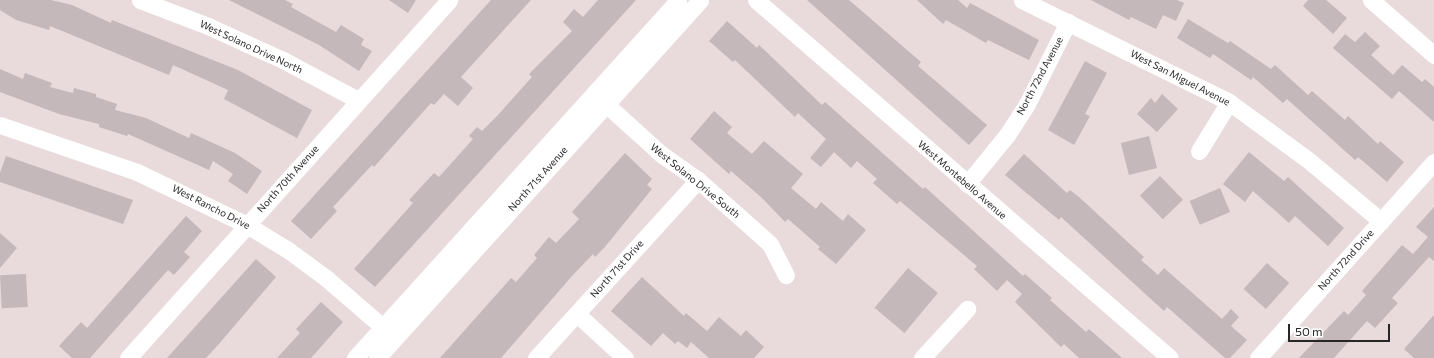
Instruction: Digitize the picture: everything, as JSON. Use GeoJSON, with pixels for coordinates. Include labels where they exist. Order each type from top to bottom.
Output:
{"type":"FeatureCollection","features":[{"type":"Feature","properties":{"kind":"street","name":"West Solano Drive North"},"geometry":{"type":"LineString","coordinates":[[140,0],[208,26],[283,60],[358,100]]}},
{"type":"Feature","properties":{"kind":"street","name":"North 70th Avenue"},"geometry":{"type":"LineString","coordinates":[[128,358],[449,0]]}},
{"type":"Feature","properties":{"kind":"street","name":"North 71st Avenue"},"geometry":{"type":"LineString","coordinates":[[600,99],[678,0]]}},
{"type":"Feature","properties":{"kind":"street","name":"North 71st Avenue"},"geometry":{"type":"LineString","coordinates":[[355,358],[389,333],[600,99],[700,0]]}},
{"type":"Feature","properties":{"kind":"street","name":"West Montebello Avenue"},"geometry":{"type":"LineString","coordinates":[[756,0],[1170,358]]}},
{"type":"Feature","properties":{"kind":"street","name":"West San Miguel Avenue"},"geometry":{"type":"LineString","coordinates":[[1022,0],[1229,102],[1307,159],[1381,221]]}},
{"type":"Feature","properties":{"kind":"street"},"geometry":{"type":"LineString","coordinates":[[1371,0],[1434,55]]}},
{"type":"Feature","properties":{"kind":"street","name":"North 72nd Avenue"},"geometry":{"type":"LineString","coordinates":[[967,184],[1007,135],[1027,104],[1068,22]]}},
{"type":"Feature","properties":{"kind":"street","name":"West Solano Drive South"},"geometry":{"type":"LineString","coordinates":[[600,99],[662,154],[698,180],[770,244],[786,276]]}},
{"type":"Feature","properties":{"kind":"street"},"geometry":{"type":"LineString","coordinates":[[1199,151],[1229,102]]}},
{"type":"Feature","properties":{"kind":"street","name":"West Rancho Drive"},"geometry":{"type":"LineString","coordinates":[[0,125],[137,172],[247,225],[294,254],[389,333]]}},
{"type":"Feature","properties":{"kind":"street","name":"North 72nd Drive"},"geometry":{"type":"LineString","coordinates":[[1258,358],[1434,162]]}},
{"type":"Feature","properties":{"kind":"street","name":"North 71st Drive"},"geometry":{"type":"LineString","coordinates":[[536,358],[698,180]]}},
{"type":"Feature","properties":{"kind":"street"},"geometry":{"type":"LineString","coordinates":[[922,358],[967,309]]}},
{"type":"Feature","properties":{"kind":"street"},"geometry":{"type":"LineString","coordinates":[[577,314],[625,358]]}},
{"type":"Feature","properties":{"kind":"street","name":"North 71st Avenue"},"geometry":{"type":"LineString","coordinates":[[377,358],[389,333]]}},
{"type":"Feature","properties":{"kind":"building"},"geometry":{"type":"Polygon","coordinates":[[[0,0],[51,0],[72,5],[111,23],[112,20],[238,70],[312,110],[297,138],[224,99],[228,90],[173,65],[169,75],[50,26],[49,30],[16,20],[0,10],[0,0]]]}},
{"type":"Feature","properties":{"kind":"building"},"geometry":{"type":"Polygon","coordinates":[[[229,0],[285,0],[293,4],[291,7],[336,32],[341,25],[364,39],[361,45],[372,51],[359,71],[319,45],[229,0]]]}},
{"type":"Feature","properties":{"kind":"building"},"geometry":{"type":"Polygon","coordinates":[[[389,0],[416,0],[408,13],[389,0]]]}},
{"type":"Feature","properties":{"kind":"building"},"geometry":{"type":"Polygon","coordinates":[[[491,0],[531,0],[461,77],[473,88],[458,106],[444,94],[434,105],[431,103],[374,167],[372,165],[333,207],[337,211],[311,239],[291,221],[491,0]]]}},
{"type":"Feature","properties":{"kind":"building"},"geometry":{"type":"Polygon","coordinates":[[[598,0],[636,0],[375,287],[354,269],[413,203],[409,200],[434,173],[439,177],[473,139],[469,136],[477,127],[482,131],[498,115],[532,77],[529,74],[572,31],[563,22],[574,9],[583,17],[598,0]]]}},
{"type":"Feature","properties":{"kind":"building"},"geometry":{"type":"Polygon","coordinates":[[[807,0],[849,0],[921,62],[918,66],[987,125],[969,145],[807,0]]]}},
{"type":"Feature","properties":{"kind":"building"},"geometry":{"type":"Polygon","coordinates":[[[917,0],[958,0],[967,8],[970,3],[1039,40],[1029,60],[988,40],[986,43],[946,20],[943,24],[917,0]]]}},
{"type":"Feature","properties":{"kind":"building"},"geometry":{"type":"Polygon","coordinates":[[[1091,0],[1177,0],[1184,3],[1176,21],[1163,15],[1156,29],[1131,17],[1129,20],[1091,0]]]}},
{"type":"Feature","properties":{"kind":"building"},"geometry":{"type":"Polygon","coordinates":[[[1308,0],[1326,0],[1347,18],[1333,34],[1303,6],[1308,0]]]}},
{"type":"Feature","properties":{"kind":"building"},"geometry":{"type":"Polygon","coordinates":[[[1188,19],[1228,43],[1230,41],[1271,69],[1275,65],[1308,95],[1312,91],[1345,120],[1348,116],[1378,144],[1380,141],[1404,162],[1387,182],[1358,157],[1355,160],[1287,99],[1283,103],[1253,77],[1251,80],[1213,54],[1210,58],[1177,38],[1188,19]]]}},
{"type":"Feature","properties":{"kind":"building"},"geometry":{"type":"Polygon","coordinates":[[[727,21],[757,48],[759,45],[822,105],[825,102],[923,189],[925,187],[1023,276],[1025,274],[1052,298],[1050,300],[1086,332],[1089,329],[1122,358],[1079,358],[1064,344],[1061,347],[1015,302],[1022,294],[1007,280],[997,291],[974,269],[977,266],[900,201],[897,204],[873,183],[877,179],[857,161],[851,168],[834,152],[821,167],[810,158],[826,139],[798,113],[795,117],[735,60],[733,62],[709,41],[727,21]]]}},
{"type":"Feature","properties":{"kind":"building"},"geometry":{"type":"Polygon","coordinates":[[[1365,32],[1380,46],[1371,55],[1393,75],[1402,65],[1422,82],[1425,79],[1434,87],[1434,122],[1399,91],[1392,99],[1333,48],[1345,34],[1355,42],[1365,32]]]}},
{"type":"Feature","properties":{"kind":"building"},"geometry":{"type":"Polygon","coordinates":[[[1085,61],[1107,73],[1085,114],[1090,116],[1074,145],[1048,130],[1085,61]]]}},
{"type":"Feature","properties":{"kind":"building"},"geometry":{"type":"Polygon","coordinates":[[[0,69],[23,79],[25,73],[52,83],[50,87],[73,93],[74,88],[96,94],[96,97],[117,104],[115,110],[146,118],[189,138],[191,133],[235,153],[262,171],[247,194],[228,181],[233,174],[213,161],[209,170],[128,134],[127,136],[99,127],[99,124],[59,114],[0,92],[0,69]]]}},
{"type":"Feature","properties":{"kind":"building"},"geometry":{"type":"Polygon","coordinates":[[[1162,94],[1178,109],[1157,132],[1137,114],[1151,98],[1155,103],[1162,94]]]}},
{"type":"Feature","properties":{"kind":"building"},"geometry":{"type":"Polygon","coordinates":[[[714,111],[732,127],[727,133],[752,154],[764,141],[803,174],[791,188],[816,209],[821,202],[843,221],[848,214],[866,230],[836,264],[818,249],[820,247],[788,219],[785,222],[762,198],[731,171],[729,174],[690,139],[714,111]]]}},
{"type":"Feature","properties":{"kind":"building"},"geometry":{"type":"Polygon","coordinates":[[[1149,136],[1157,168],[1129,175],[1121,143],[1149,136]]]}},
{"type":"Feature","properties":{"kind":"building"},"geometry":{"type":"Polygon","coordinates":[[[1249,152],[1284,181],[1288,177],[1344,228],[1328,246],[1295,216],[1289,223],[1253,191],[1245,202],[1223,184],[1249,152]]]}},
{"type":"Feature","properties":{"kind":"building"},"geometry":{"type":"Polygon","coordinates":[[[625,153],[652,179],[647,185],[652,189],[604,248],[595,257],[593,254],[572,276],[501,358],[440,358],[511,278],[516,282],[537,258],[534,255],[549,237],[556,243],[579,219],[572,212],[625,153]]]}},
{"type":"Feature","properties":{"kind":"building"},"geometry":{"type":"Polygon","coordinates":[[[1024,154],[1067,193],[1070,190],[1079,197],[1144,257],[1141,260],[1158,275],[1164,268],[1222,319],[1231,309],[1239,317],[1231,326],[1247,340],[1230,358],[1225,358],[1167,307],[1164,311],[1061,217],[1059,220],[1005,175],[1024,154]]]}},
{"type":"Feature","properties":{"kind":"building"},"geometry":{"type":"Polygon","coordinates":[[[6,156],[133,200],[123,224],[0,182],[0,173],[6,156]]]}},
{"type":"Feature","properties":{"kind":"building"},"geometry":{"type":"Polygon","coordinates":[[[1160,176],[1183,200],[1163,219],[1140,195],[1160,176]]]}},
{"type":"Feature","properties":{"kind":"building"},"geometry":{"type":"Polygon","coordinates":[[[1220,188],[1230,212],[1200,225],[1190,201],[1220,188]]]}},
{"type":"Feature","properties":{"kind":"building"},"geometry":{"type":"Polygon","coordinates":[[[1434,207],[1434,261],[1429,257],[1392,298],[1398,303],[1375,328],[1367,321],[1334,358],[1299,358],[1344,311],[1348,315],[1366,295],[1362,291],[1402,245],[1413,254],[1428,237],[1416,227],[1434,207]]]}},
{"type":"Feature","properties":{"kind":"building"},"geometry":{"type":"Polygon","coordinates":[[[186,216],[202,231],[184,252],[190,257],[174,275],[168,270],[90,358],[72,358],[59,346],[81,322],[87,328],[186,216]]]}},
{"type":"Feature","properties":{"kind":"building"},"geometry":{"type":"Polygon","coordinates":[[[0,233],[17,248],[0,268],[0,233]]]}},
{"type":"Feature","properties":{"kind":"building"},"geometry":{"type":"Polygon","coordinates":[[[256,259],[276,277],[218,345],[206,358],[167,358],[256,259]]]}},
{"type":"Feature","properties":{"kind":"building"},"geometry":{"type":"Polygon","coordinates":[[[1267,263],[1289,283],[1266,309],[1244,289],[1267,263]]]}},
{"type":"Feature","properties":{"kind":"building"},"geometry":{"type":"Polygon","coordinates":[[[908,268],[938,293],[904,333],[875,308],[908,268]]]}},
{"type":"Feature","properties":{"kind":"building"},"geometry":{"type":"Polygon","coordinates":[[[26,274],[28,307],[2,308],[0,275],[26,274]]]}},
{"type":"Feature","properties":{"kind":"building"},"geometry":{"type":"Polygon","coordinates":[[[642,277],[684,316],[686,313],[707,331],[719,317],[741,336],[746,330],[764,347],[754,358],[709,358],[691,342],[687,348],[678,341],[675,344],[663,333],[651,346],[611,311],[642,277]]]}},
{"type":"Feature","properties":{"kind":"building"},"geometry":{"type":"Polygon","coordinates":[[[321,302],[343,322],[311,358],[277,358],[300,333],[296,329],[321,302]]]}},
{"type":"Feature","properties":{"kind":"building"},"geometry":{"type":"Polygon","coordinates":[[[1434,315],[1434,358],[1414,358],[1404,349],[1434,315]]]}}]}
